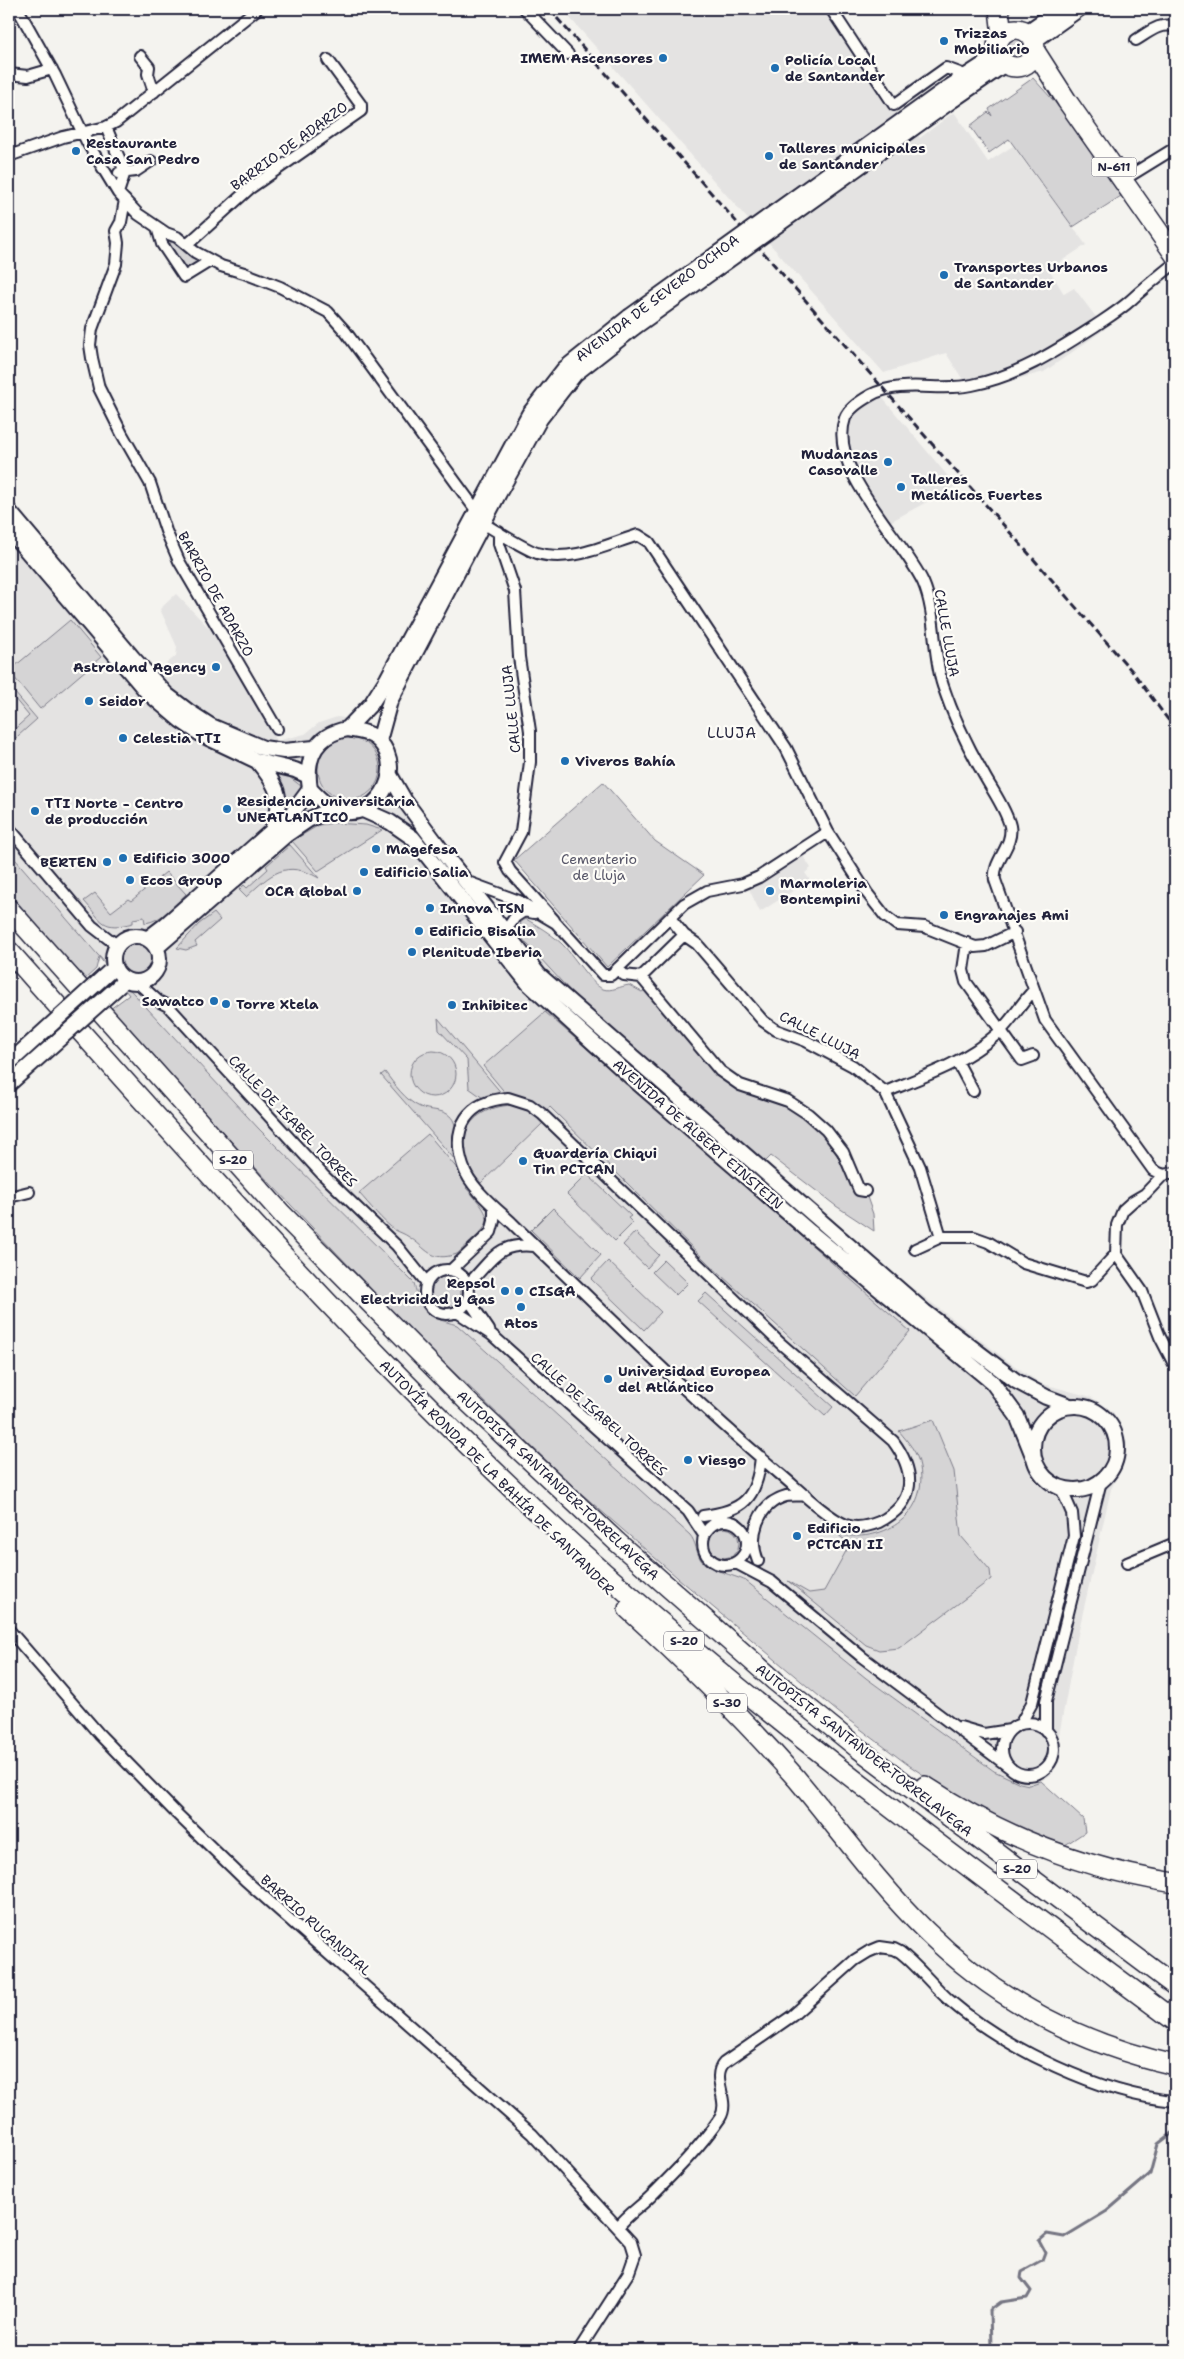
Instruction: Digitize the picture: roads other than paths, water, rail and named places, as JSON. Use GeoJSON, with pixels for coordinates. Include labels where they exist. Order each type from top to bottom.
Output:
{"type":"FeatureCollection","features":[{"type":"Feature","properties":{"kind":"highway"},"geometry":{"type":"LineString","coordinates":[[998,9],[1002,35]]}},
{"type":"Feature","properties":{"kind":"highway","name":"N-611"},"geometry":{"type":"LineString","coordinates":[[1004,9],[1029,38],[1053,80],[1175,255]]}},
{"type":"Feature","properties":{"kind":"highway"},"geometry":{"type":"LineString","coordinates":[[1008,31],[1029,38],[1031,60],[1009,62],[998,41],[1002,35],[1008,31]]}},
{"type":"Feature","properties":{"kind":"highway","name":"N-611"},"geometry":{"type":"LineString","coordinates":[[1009,62],[1053,80]]}},
{"type":"Feature","properties":{"kind":"highway","name":"AUTOPISTA SANTANDER-TORRELAVEGA"},"geometry":{"type":"LineString","coordinates":[[9,910],[282,1214],[474,1407],[618,1542],[775,1681],[845,1738],[1175,1986]]}},
{"type":"Feature","properties":{"kind":"highway","name":"AUTOPISTA SANTANDER-TORRELAVEGA"},"geometry":{"type":"LineString","coordinates":[[9,951],[213,1181],[321,1297],[498,1475],[560,1532],[699,1654],[893,1810],[1175,2020]]}},
{"type":"Feature","properties":{"kind":"highway","name":"AUTOVÍA RONDA DE LA BAHÍA DE SANTANDER"},"geometry":{"type":"LineString","coordinates":[[321,1297],[539,1525],[743,1720],[799,1782],[893,1895],[944,1949],[988,1984],[1043,2018],[1111,2047],[1168,2063]]}},
{"type":"Feature","properties":{"kind":"highway"},"geometry":{"type":"LineString","coordinates":[[618,1542],[820,1708],[904,1772],[944,1798],[1003,1831],[1064,1857],[1121,1874],[1175,1883]]}},
{"type":"Feature","properties":{"kind":"main road"},"geometry":{"type":"LineString","coordinates":[[1029,38],[1060,9]]}},
{"type":"Feature","properties":{"kind":"main road"},"geometry":{"type":"LineString","coordinates":[[1029,38],[1079,9]]}},
{"type":"Feature","properties":{"kind":"main road","name":"AVENIDA DE SEVERO OCHOA"},"geometry":{"type":"LineString","coordinates":[[950,94],[965,75],[1009,62]]}},
{"type":"Feature","properties":{"kind":"main road","name":"AVENIDA DE SEVERO OCHOA"},"geometry":{"type":"LineString","coordinates":[[347,729],[371,704],[387,679],[529,414],[548,387],[580,354],[632,322],[950,94],[1009,62]]}},
{"type":"Feature","properties":{"kind":"main road","name":"AVENIDA DE SEVERO OCHOA"},"geometry":{"type":"LineString","coordinates":[[379,741],[390,701],[483,523],[551,403],[575,374],[632,322]]}},
{"type":"Feature","properties":{"kind":"main road"},"geometry":{"type":"LineString","coordinates":[[9,511],[133,658],[167,695],[181,706],[211,726],[263,748],[284,751],[314,748]]}},
{"type":"Feature","properties":{"kind":"main road"},"geometry":{"type":"LineString","coordinates":[[9,530],[155,700],[202,735],[257,761],[295,770],[309,782],[334,808],[346,812],[363,810],[383,795],[390,775],[389,759],[379,741],[368,733],[347,729],[327,736],[314,748],[309,761],[309,782],[293,812],[164,926],[152,944]]}},
{"type":"Feature","properties":{"kind":"main road"},"geometry":{"type":"LineString","coordinates":[[257,761],[275,784],[279,796],[277,818],[272,831]]}},
{"type":"Feature","properties":{"kind":"main road","name":"AVENIDA DE ALBERT EINSTEIN"},"geometry":{"type":"LineString","coordinates":[[390,775],[405,801],[504,933],[539,975],[926,1312],[1016,1381],[1046,1397],[1070,1406]]}},
{"type":"Feature","properties":{"kind":"main road"},"geometry":{"type":"LineString","coordinates":[[152,944],[286,835],[308,820],[334,808]]}},
{"type":"Feature","properties":{"kind":"main road","name":"AVENIDA DE ALBERT EINSTEIN"},"geometry":{"type":"LineString","coordinates":[[363,810],[390,822],[413,838],[528,983],[625,1071],[810,1232],[992,1382],[1017,1416],[1033,1456]]}},
{"type":"Feature","properties":{"kind":"main road"},"geometry":{"type":"LineString","coordinates":[[9,1063],[112,970],[114,956],[122,941],[134,936],[152,944],[159,958],[156,972],[144,981],[127,982],[9,1084]]}},
{"type":"Feature","properties":{"kind":"main road"},"geometry":{"type":"LineString","coordinates":[[112,970],[127,982]]}},
{"type":"Feature","properties":{"kind":"main road"},"geometry":{"type":"LineString","coordinates":[[1070,1406],[1091,1410],[1105,1419],[1111,1427],[1116,1448],[1111,1470],[1101,1481],[1084,1489],[1061,1488],[1042,1475],[1033,1456],[1035,1433],[1040,1423],[1054,1412],[1070,1406]]}},
{"type":"Feature","properties":{"kind":"street"},"geometry":{"type":"LineString","coordinates":[[18,9],[52,69],[82,131],[121,197],[138,214],[188,244],[195,252],[210,261],[280,287],[328,312],[345,331],[476,510]]}},
{"type":"Feature","properties":{"kind":"street"},"geometry":{"type":"LineString","coordinates":[[9,156],[82,131],[106,127],[122,118],[257,9]]}},
{"type":"Feature","properties":{"kind":"street"},"geometry":{"type":"LineString","coordinates":[[526,9],[568,54]]}},
{"type":"Feature","properties":{"kind":"street"},"geometry":{"type":"LineString","coordinates":[[831,9],[894,105],[946,68],[965,75]]}},
{"type":"Feature","properties":{"kind":"street"},"geometry":{"type":"LineString","coordinates":[[1136,40],[1162,26],[1169,25],[1175,28]]}},
{"type":"Feature","properties":{"kind":"street"},"geometry":{"type":"LineString","coordinates":[[140,56],[149,67],[148,74],[154,92]]}},
{"type":"Feature","properties":{"kind":"street","name":"BARRIO DE ADARZO"},"geometry":{"type":"LineString","coordinates":[[188,244],[249,189],[361,110],[361,105],[328,60]]}},
{"type":"Feature","properties":{"kind":"street"},"geometry":{"type":"LineString","coordinates":[[9,74],[28,76],[52,69]]}},
{"type":"Feature","properties":{"kind":"street"},"geometry":{"type":"LineString","coordinates":[[106,127],[125,172]]}},
{"type":"Feature","properties":{"kind":"street"},"geometry":{"type":"LineString","coordinates":[[1123,180],[1175,148]]}},
{"type":"Feature","properties":{"kind":"street"},"geometry":{"type":"LineString","coordinates":[[108,174],[136,171],[151,161]]}},
{"type":"Feature","properties":{"kind":"street","name":"BARRIO DE ADARZO"},"geometry":{"type":"LineString","coordinates":[[125,172],[121,197],[121,222],[116,231],[118,243],[116,264],[92,329],[90,345],[99,388],[150,483],[178,561],[277,729]]}},
{"type":"Feature","properties":{"kind":"street"},"geometry":{"type":"LineString","coordinates":[[157,227],[162,244],[184,277],[210,261]]}},
{"type":"Feature","properties":{"kind":"street","name":"CALLE LLUJA"},"geometry":{"type":"LineString","coordinates":[[1163,1175],[1153,1170],[1045,1020],[994,874],[1009,838],[1010,825],[977,762],[943,687],[935,655],[929,601],[923,582],[909,557],[870,505],[855,477],[846,453],[845,418],[855,406],[872,394],[885,390],[970,386],[1012,374],[1053,353],[1115,312],[1175,264]]}},
{"type":"Feature","properties":{"kind":"street"},"geometry":{"type":"LineString","coordinates":[[483,523],[536,552],[551,554],[588,552],[638,535],[649,542],[786,748],[828,832],[867,894],[884,916],[896,925],[925,927],[974,947],[986,946],[1015,932]]}},
{"type":"Feature","properties":{"kind":"street","name":"CALLE LLUJA"},"geometry":{"type":"LineString","coordinates":[[499,532],[499,544],[515,591],[530,746],[527,795],[521,832],[505,862],[510,871],[603,976],[611,975],[618,968]]}},
{"type":"Feature","properties":{"kind":"street"},"geometry":{"type":"LineString","coordinates":[[9,828],[92,926],[118,946]]}},
{"type":"Feature","properties":{"kind":"street"},"geometry":{"type":"LineString","coordinates":[[828,832],[759,877],[743,884],[724,886],[694,897],[618,968],[624,975],[641,977],[720,1071],[740,1085],[788,1102],[808,1114],[826,1130],[843,1152],[859,1190],[865,1191]]}},
{"type":"Feature","properties":{"kind":"street","name":"CALLE LLUJA"},"geometry":{"type":"LineString","coordinates":[[465,881],[519,901],[556,923]]}},
{"type":"Feature","properties":{"kind":"street","name":"CALLE LLUJA"},"geometry":{"type":"LineString","coordinates":[[504,933],[515,917],[524,911],[540,915]]}},
{"type":"Feature","properties":{"kind":"street","name":"CALLE LLUJA"},"geometry":{"type":"LineString","coordinates":[[670,918],[684,935],[697,944],[763,1021],[776,1030],[806,1041],[852,1066],[885,1092],[920,1167],[941,1237]]}},
{"type":"Feature","properties":{"kind":"street"},"geometry":{"type":"LineString","coordinates":[[641,977],[684,935]]}},
{"type":"Feature","properties":{"kind":"street"},"geometry":{"type":"LineString","coordinates":[[967,944],[963,970],[966,982],[1022,1060],[1033,1056]]}},
{"type":"Feature","properties":{"kind":"street","name":"CALLE DE ISABEL TORRES"},"geometry":{"type":"LineString","coordinates":[[127,982],[168,1006],[323,1174],[397,1246],[427,1283]]}},
{"type":"Feature","properties":{"kind":"street"},"geometry":{"type":"LineString","coordinates":[[885,1092],[958,1063],[1001,1030],[1034,990]]}},
{"type":"Feature","properties":{"kind":"street"},"geometry":{"type":"LineString","coordinates":[[958,1063],[973,1091]]}},
{"type":"Feature","properties":{"kind":"street"},"geometry":{"type":"LineString","coordinates":[[503,1098],[518,1099],[542,1114],[780,1343],[893,1441],[905,1457],[909,1473],[908,1493],[902,1506],[891,1516],[873,1525],[860,1527],[847,1525],[827,1513],[760,1457],[646,1354],[494,1207],[463,1168],[459,1146],[461,1127],[469,1112],[484,1102],[503,1098]]}},
{"type":"Feature","properties":{"kind":"street"},"geometry":{"type":"LineString","coordinates":[[1175,1173],[1163,1175],[1145,1194],[1123,1210],[1117,1225],[1116,1254],[1142,1291],[1154,1323],[1175,1366]]}},
{"type":"Feature","properties":{"kind":"street"},"geometry":{"type":"LineString","coordinates":[[9,1197],[29,1192]]}},
{"type":"Feature","properties":{"kind":"street"},"geometry":{"type":"LineString","coordinates":[[451,1270],[462,1276],[468,1284],[468,1299],[457,1312],[440,1313],[432,1308],[427,1301],[427,1283],[439,1272],[451,1270],[491,1232],[494,1221],[494,1207]]}},
{"type":"Feature","properties":{"kind":"street"},"geometry":{"type":"LineString","coordinates":[[914,1249],[941,1237],[966,1236],[980,1238],[1023,1263],[1082,1282],[1092,1280],[1116,1254]]}},
{"type":"Feature","properties":{"kind":"street"},"geometry":{"type":"LineString","coordinates":[[468,1284],[494,1256],[506,1247],[517,1244],[535,1246]]}},
{"type":"Feature","properties":{"kind":"street","name":"CALLE DE ISABEL TORRES"},"geometry":{"type":"LineString","coordinates":[[468,1299],[492,1335]]}},
{"type":"Feature","properties":{"kind":"street","name":"CALLE DE ISABEL TORRES"},"geometry":{"type":"LineString","coordinates":[[457,1312],[492,1335],[571,1408],[688,1511],[704,1535]]}},
{"type":"Feature","properties":{"kind":"street"},"geometry":{"type":"LineString","coordinates":[[703,1516],[729,1512],[747,1500],[758,1480],[760,1457]]}},
{"type":"Feature","properties":{"kind":"street"},"geometry":{"type":"LineString","coordinates":[[1046,1731],[1046,1701],[1101,1481]]}},
{"type":"Feature","properties":{"kind":"street"},"geometry":{"type":"LineString","coordinates":[[950,1722],[966,1730],[984,1734],[1010,1730],[1021,1723],[1032,1703],[1074,1536],[1072,1514],[1061,1488]]}},
{"type":"Feature","properties":{"kind":"street"},"geometry":{"type":"LineString","coordinates":[[758,1561],[752,1538],[755,1526],[772,1504],[786,1496],[806,1496]]}},
{"type":"Feature","properties":{"kind":"street","name":"CALLE DE ISABEL TORRES"},"geometry":{"type":"LineString","coordinates":[[688,1511],[719,1522]]}},
{"type":"Feature","properties":{"kind":"street"},"geometry":{"type":"LineString","coordinates":[[746,1551],[736,1563],[724,1566],[711,1561],[703,1549],[704,1535],[719,1522],[732,1522],[743,1530],[746,1551],[758,1561],[772,1582]]}},
{"type":"Feature","properties":{"kind":"street"},"geometry":{"type":"LineString","coordinates":[[1127,1563],[1175,1543]]}},
{"type":"Feature","properties":{"kind":"street"},"geometry":{"type":"LineString","coordinates":[[736,1563],[772,1582],[862,1657],[1009,1767],[1020,1774],[1034,1774],[1046,1768],[1053,1756],[1053,1741],[1039,1725],[1021,1723]]}},
{"type":"Feature","properties":{"kind":"street","name":"BARRIO RUCANDIAL"},"geometry":{"type":"LineString","coordinates":[[9,1630],[93,1727],[177,1814],[288,1918],[526,2128],[618,2227],[634,2248],[633,2262],[579,2350]]}},
{"type":"Feature","properties":{"kind":"street"},"geometry":{"type":"LineString","coordinates":[[1009,1767],[1003,1755],[1002,1747],[1010,1730]]}},
{"type":"Feature","properties":{"kind":"street"},"geometry":{"type":"LineString","coordinates":[[618,2227],[629,2213],[652,2196],[705,2138],[722,2115],[723,2103],[718,2075],[720,2067],[792,2016],[855,1960],[880,1947],[900,1952],[949,2000],[987,2029],[1030,2055],[1116,2090],[1152,2099],[1175,2102]]}},
{"type":"Feature","properties":{"kind":"waterway"},"geometry":{"type":"LineString","coordinates":[[996,2350],[991,2348],[990,2310],[1001,2302],[1027,2298],[1031,2291],[1021,2278],[1022,2271],[1042,2260],[1045,2252],[1039,2241],[1047,2234],[1064,2237],[1107,2211],[1150,2174],[1158,2144],[1175,2131]]}},
{"type":"Feature","properties":{"kind":"railway"},"geometry":{"type":"LineString","coordinates":[[549,9],[1132,671],[1175,729]]}},
{"type":"Feature","properties":{"kind":"place","name":"Trizzas Mobiliario"},"geometry":{"type":"Point","coordinates":[944,41]}},
{"type":"Feature","properties":{"kind":"place","name":"IMEM Ascensores"},"geometry":{"type":"Point","coordinates":[663,58]}},
{"type":"Feature","properties":{"kind":"place","name":"Policía Local de Santander"},"geometry":{"type":"Point","coordinates":[775,68]}},
{"type":"Feature","properties":{"kind":"place","name":"Restaurante Casa San Pedro"},"geometry":{"type":"Point","coordinates":[76,151]}},
{"type":"Feature","properties":{"kind":"place","name":"Talleres municipales de Santander"},"geometry":{"type":"Point","coordinates":[769,156]}},
{"type":"Feature","properties":{"kind":"place","name":"Transportes Urbanos de Santander"},"geometry":{"type":"Point","coordinates":[944,275]}},
{"type":"Feature","properties":{"kind":"place","name":"Mudanzas Casovalle"},"geometry":{"type":"Point","coordinates":[888,462]}},
{"type":"Feature","properties":{"kind":"place","name":"Talleres Metálicos Fuertes"},"geometry":{"type":"Point","coordinates":[901,487]}},
{"type":"Feature","properties":{"kind":"place","name":"Astroland Agency"},"geometry":{"type":"Point","coordinates":[216,667]}},
{"type":"Feature","properties":{"kind":"place","name":"Seidor"},"geometry":{"type":"Point","coordinates":[89,701]}},
{"type":"Feature","properties":{"kind":"place","name":"Celestia TTI"},"geometry":{"type":"Point","coordinates":[123,738]}},
{"type":"Feature","properties":{"kind":"place","name":"Viveros Bahía"},"geometry":{"type":"Point","coordinates":[565,761]}},
{"type":"Feature","properties":{"kind":"place","name":"Residencia universitaria UNEATLANTICO"},"geometry":{"type":"Point","coordinates":[227,809]}},
{"type":"Feature","properties":{"kind":"place","name":"TTI Norte - Centro de producción"},"geometry":{"type":"Point","coordinates":[35,811]}},
{"type":"Feature","properties":{"kind":"place","name":"Magefesa"},"geometry":{"type":"Point","coordinates":[376,849]}},
{"type":"Feature","properties":{"kind":"place","name":"Edificio 3000"},"geometry":{"type":"Point","coordinates":[123,858]}},
{"type":"Feature","properties":{"kind":"place","name":"BERTEN"},"geometry":{"type":"Point","coordinates":[107,862]}},
{"type":"Feature","properties":{"kind":"place","name":"Edificio Salia"},"geometry":{"type":"Point","coordinates":[364,872]}},
{"type":"Feature","properties":{"kind":"place","name":"Ecos Group"},"geometry":{"type":"Point","coordinates":[130,880]}},
{"type":"Feature","properties":{"kind":"place","name":"OCA Global"},"geometry":{"type":"Point","coordinates":[357,891]}},
{"type":"Feature","properties":{"kind":"place","name":"Marmoleria Bontempini"},"geometry":{"type":"Point","coordinates":[770,891]}},
{"type":"Feature","properties":{"kind":"place","name":"Innova TSN"},"geometry":{"type":"Point","coordinates":[430,908]}},
{"type":"Feature","properties":{"kind":"place","name":"Engranajes Ami"},"geometry":{"type":"Point","coordinates":[944,915]}},
{"type":"Feature","properties":{"kind":"place","name":"Edificio Bisalia"},"geometry":{"type":"Point","coordinates":[419,931]}},
{"type":"Feature","properties":{"kind":"place","name":"Plenitude Iberia"},"geometry":{"type":"Point","coordinates":[412,952]}},
{"type":"Feature","properties":{"kind":"place","name":"Sawatco"},"geometry":{"type":"Point","coordinates":[214,1001]}},
{"type":"Feature","properties":{"kind":"place","name":"Torre Xtela"},"geometry":{"type":"Point","coordinates":[226,1004]}},
{"type":"Feature","properties":{"kind":"place","name":"Inhibitec"},"geometry":{"type":"Point","coordinates":[452,1005]}},
{"type":"Feature","properties":{"kind":"place","name":"Guardería Chiqui Tin PCTCAN"},"geometry":{"type":"Point","coordinates":[523,1161]}},
{"type":"Feature","properties":{"kind":"place","name":"Repsol Electricidad y Gas"},"geometry":{"type":"Point","coordinates":[505,1291]}},
{"type":"Feature","properties":{"kind":"place","name":"CISGA"},"geometry":{"type":"Point","coordinates":[519,1291]}},
{"type":"Feature","properties":{"kind":"place","name":"Atos"},"geometry":{"type":"Point","coordinates":[521,1307]}},
{"type":"Feature","properties":{"kind":"place","name":"Universidad Europea del Atlántico"},"geometry":{"type":"Point","coordinates":[608,1379]}},
{"type":"Feature","properties":{"kind":"place","name":"Viesgo"},"geometry":{"type":"Point","coordinates":[688,1460]}},
{"type":"Feature","properties":{"kind":"place","name":"Edificio PCTCAN II"},"geometry":{"type":"Point","coordinates":[797,1536]}},
{"type":"Feature","properties":{"kind":"district","name":"LLUJA"},"geometry":{"type":"Point","coordinates":[732,733]}},
{"type":"Feature","properties":{"kind":"park label","name":"Cementerio de Lluja"},"geometry":{"type":"Point","coordinates":[599,868]}}]}
